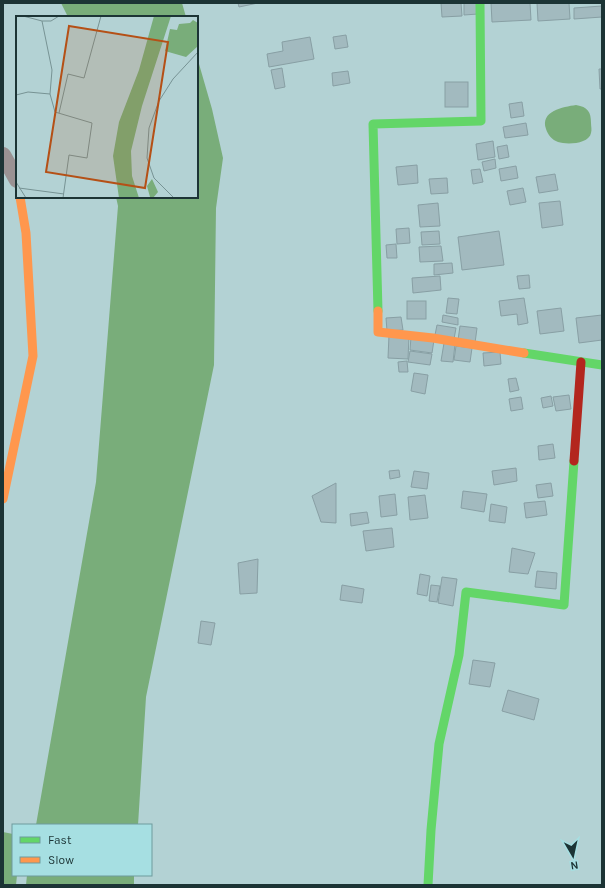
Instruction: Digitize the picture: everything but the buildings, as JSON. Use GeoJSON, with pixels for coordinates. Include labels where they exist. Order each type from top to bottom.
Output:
{"type":"FeatureCollection","features":[{"type":"Feature","properties":{"kind":"street"},"geometry":{"type":"LineString","coordinates":[[480,3],[481,122],[373,124],[378,332],[433,338],[602,365]]}},
{"type":"Feature","properties":{"kind":"street"},"geometry":{"type":"LineString","coordinates":[[3,155],[16,178]]}},
{"type":"Feature","properties":{"kind":"street"},"geometry":{"type":"LineString","coordinates":[[3,499],[33,356],[26,233],[20,198]]}},
{"type":"Feature","properties":{"kind":"street"},"geometry":{"type":"LineString","coordinates":[[428,885],[431,830],[440,744],[459,655],[466,592],[564,605],[581,362]]}},
{"type":"Feature","properties":{"kind":"shaded area"},"geometry":{"type":"Polygon","coordinates":[[[61,3],[182,3],[186,16],[68,16],[61,3]]]}},
{"type":"Feature","properties":{"kind":"shaded area"},"geometry":{"type":"Polygon","coordinates":[[[198,60],[212,109],[223,158],[216,208],[214,365],[146,697],[138,824],[36,824],[96,482],[118,206],[116,198],[198,198],[198,60]]]}},
{"type":"Feature","properties":{"kind":"shaded area"},"geometry":{"type":"Polygon","coordinates":[[[576,105],[583,107],[589,113],[591,119],[591,133],[589,137],[577,143],[562,143],[554,140],[546,129],[546,118],[554,111],[576,105]]]}},
{"type":"Feature","properties":{"kind":"shaded area"},"geometry":{"type":"Polygon","coordinates":[[[3,832],[12,834],[12,876],[17,876],[16,885],[3,885],[3,832]]]}},
{"type":"Feature","properties":{"kind":"shaded area"},"geometry":{"type":"Polygon","coordinates":[[[27,876],[134,876],[134,885],[26,885],[27,876]]]}},
{"type":"Feature","properties":{"kind":"traffic: fast"},"geometry":{"type":"LineString","coordinates":[[378,311],[373,124],[481,121],[480,3]]}},
{"type":"Feature","properties":{"kind":"traffic: fast"},"geometry":{"type":"LineString","coordinates":[[524,353],[602,365]]}},
{"type":"Feature","properties":{"kind":"traffic: fast"},"geometry":{"type":"LineString","coordinates":[[428,885],[431,830],[439,744],[459,655],[466,592],[564,605],[574,461]]}},
{"type":"Feature","properties":{"kind":"traffic: slow"},"geometry":{"type":"LineString","coordinates":[[3,499],[33,356],[26,233],[20,198]]}},
{"type":"Feature","properties":{"kind":"traffic: slow"},"geometry":{"type":"LineString","coordinates":[[378,311],[378,332],[433,338],[524,353]]}},
{"type":"Feature","properties":{"kind":"traffic: jam"},"geometry":{"type":"LineString","coordinates":[[574,461],[581,362]]}}]}
